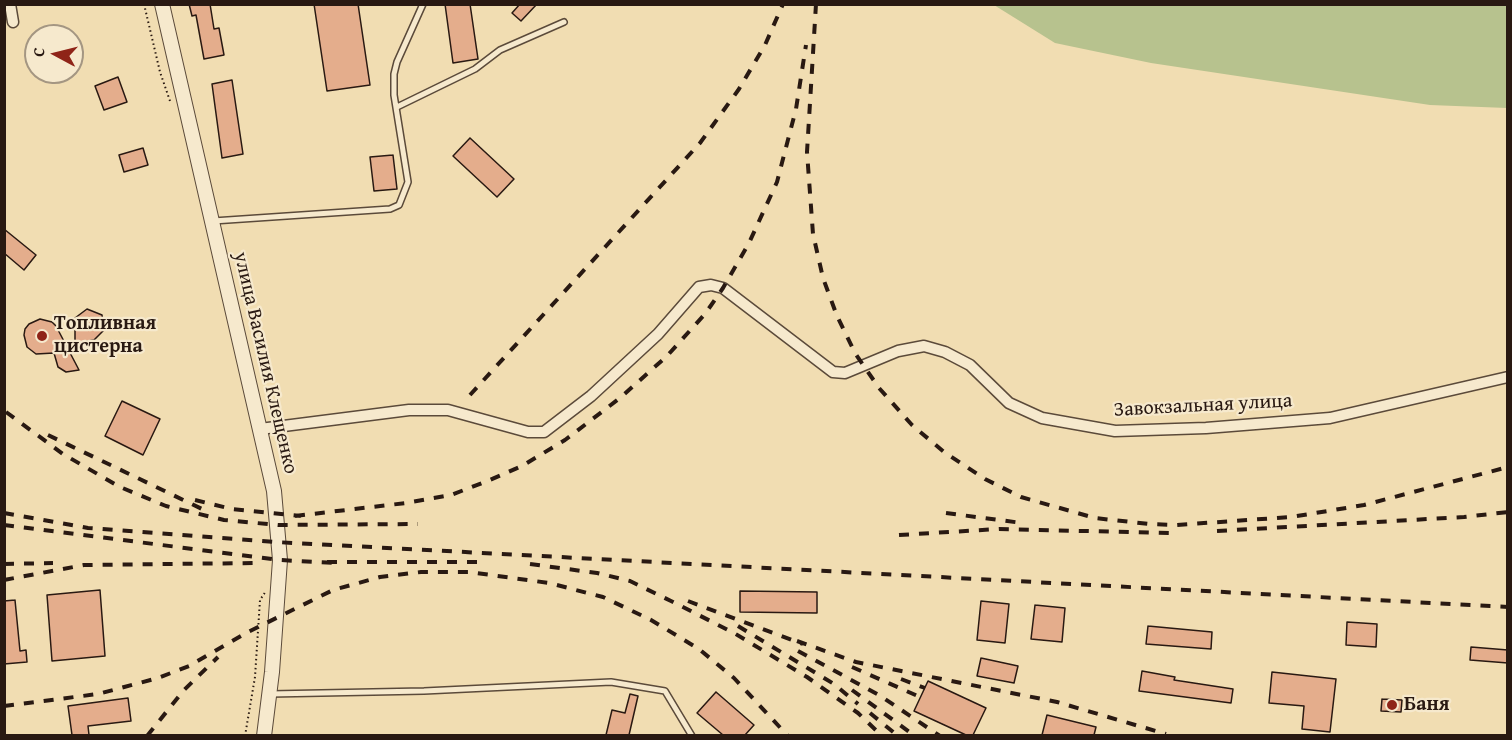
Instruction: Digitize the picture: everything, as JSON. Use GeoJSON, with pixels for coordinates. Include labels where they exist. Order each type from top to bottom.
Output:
{"type":"FeatureCollection","features":[{"type":"Feature","properties":{"kind":"street"},"geometry":{"type":"LineString","coordinates":[[10,4],[13,22]]}},
{"type":"Feature","properties":{"kind":"street","name":"улица Василия Клещенко"},"geometry":{"type":"LineString","coordinates":[[162,4],[274,491],[280,554],[264,735]]}},
{"type":"Feature","properties":{"kind":"street","name":"Завокзальная улица"},"geometry":{"type":"LineString","coordinates":[[260,429],[409,410],[448,410],[528,432],[544,432],[591,396],[658,334],[699,287],[711,285],[723,288],[833,372],[845,373],[898,351],[924,346],[945,352],[970,365],[1009,403],[1034,414],[1115,431],[1206,428],[1330,418],[1508,377]]}},
{"type":"Feature","properties":{"kind":"lane"},"geometry":{"type":"LineString","coordinates":[[213,221],[390,209],[399,205],[408,182],[394,85],[397,62],[423,4]]}},
{"type":"Feature","properties":{"kind":"lane"},"geometry":{"type":"LineString","coordinates":[[397,107],[475,69],[500,50],[564,22]]}},
{"type":"Feature","properties":{"kind":"lane"},"geometry":{"type":"LineString","coordinates":[[269,694],[447,690],[611,682],[665,691],[692,735]]}},
{"type":"Feature","properties":{"kind":"path"},"geometry":{"type":"LineString","coordinates":[[245,735],[255,677]]}},
{"type":"Feature","properties":{"kind":"green space"},"geometry":{"type":"Polygon","coordinates":[[[994,5],[1507,5],[1507,108],[1430,105],[1151,63],[1055,43],[994,5]]]}},
{"type":"Feature","properties":{"kind":"building"},"geometry":{"type":"Polygon","coordinates":[[[189,4],[210,4],[214,29],[219,28],[224,55],[204,59],[196,15],[192,16],[189,4]]]}},
{"type":"Feature","properties":{"kind":"building"},"geometry":{"type":"Polygon","coordinates":[[[314,4],[358,4],[370,85],[327,91],[314,4]]]}},
{"type":"Feature","properties":{"kind":"building"},"geometry":{"type":"Polygon","coordinates":[[[445,4],[470,4],[478,59],[453,63],[445,4]]]}},
{"type":"Feature","properties":{"kind":"building"},"geometry":{"type":"Polygon","coordinates":[[[520,4],[537,4],[521,21],[512,13],[520,4]]]}},
{"type":"Feature","properties":{"kind":"building"},"geometry":{"type":"Polygon","coordinates":[[[118,77],[127,102],[104,110],[95,86],[118,77]]]}},
{"type":"Feature","properties":{"kind":"building"},"geometry":{"type":"Polygon","coordinates":[[[232,80],[243,154],[222,158],[212,84],[232,80]]]}},
{"type":"Feature","properties":{"kind":"building"},"geometry":{"type":"Polygon","coordinates":[[[470,138],[514,179],[497,197],[453,156],[470,138]]]}},
{"type":"Feature","properties":{"kind":"building"},"geometry":{"type":"Polygon","coordinates":[[[143,148],[148,165],[124,172],[119,155],[143,148]]]}},
{"type":"Feature","properties":{"kind":"building"},"geometry":{"type":"Polygon","coordinates":[[[393,155],[397,189],[374,191],[370,157],[393,155]]]}},
{"type":"Feature","properties":{"kind":"building"},"geometry":{"type":"Polygon","coordinates":[[[4,229],[36,255],[24,270],[4,253],[4,229]]]}},
{"type":"Feature","properties":{"kind":"building","name":"Топливная цистерна"},"geometry":{"type":"Polygon","coordinates":[[[87,309],[102,315],[104,330],[94,340],[75,343],[75,318],[87,309]]]}},
{"type":"Feature","properties":{"kind":"building","name":"Топливная цистерна"},"geometry":{"type":"Polygon","coordinates":[[[40,319],[52,322],[56,326],[79,370],[66,372],[58,367],[54,353],[36,354],[27,347],[25,329],[29,324],[40,319]]]}},
{"type":"Feature","properties":{"kind":"building"},"geometry":{"type":"Polygon","coordinates":[[[122,401],[160,419],[143,455],[105,436],[122,401]]]}},
{"type":"Feature","properties":{"kind":"building"},"geometry":{"type":"Polygon","coordinates":[[[100,590],[105,656],[52,661],[47,595],[100,590]]]}},
{"type":"Feature","properties":{"kind":"building"},"geometry":{"type":"Polygon","coordinates":[[[740,591],[817,592],[817,613],[740,612],[740,591]]]}},
{"type":"Feature","properties":{"kind":"building"},"geometry":{"type":"Polygon","coordinates":[[[15,600],[20,651],[26,650],[27,662],[4,664],[4,601],[15,600]]]}},
{"type":"Feature","properties":{"kind":"building"},"geometry":{"type":"Polygon","coordinates":[[[981,601],[1009,604],[1005,643],[977,640],[981,601]]]}},
{"type":"Feature","properties":{"kind":"building"},"geometry":{"type":"Polygon","coordinates":[[[1035,605],[1065,608],[1062,642],[1031,639],[1035,605]]]}},
{"type":"Feature","properties":{"kind":"building"},"geometry":{"type":"Polygon","coordinates":[[[1347,622],[1377,624],[1376,647],[1346,645],[1347,622]]]}},
{"type":"Feature","properties":{"kind":"building"},"geometry":{"type":"Polygon","coordinates":[[[1148,626],[1212,632],[1211,649],[1146,644],[1148,626]]]}},
{"type":"Feature","properties":{"kind":"building"},"geometry":{"type":"Polygon","coordinates":[[[1471,647],[1508,650],[1508,663],[1470,660],[1471,647]]]}},
{"type":"Feature","properties":{"kind":"building"},"geometry":{"type":"Polygon","coordinates":[[[981,658],[1018,666],[1014,683],[977,676],[981,658]]]}},
{"type":"Feature","properties":{"kind":"building"},"geometry":{"type":"Polygon","coordinates":[[[1142,671],[1175,677],[1174,680],[1233,689],[1231,703],[1139,691],[1142,671]]]}},
{"type":"Feature","properties":{"kind":"building"},"geometry":{"type":"Polygon","coordinates":[[[1272,672],[1336,679],[1330,732],[1302,729],[1304,706],[1269,703],[1272,672]]]}},
{"type":"Feature","properties":{"kind":"building"},"geometry":{"type":"Polygon","coordinates":[[[928,681],[986,708],[973,735],[966,735],[914,711],[928,681]]]}},
{"type":"Feature","properties":{"kind":"building"},"geometry":{"type":"Polygon","coordinates":[[[716,692],[754,725],[745,735],[723,735],[697,713],[716,692]]]}},
{"type":"Feature","properties":{"kind":"building"},"geometry":{"type":"Polygon","coordinates":[[[630,694],[638,696],[629,735],[606,735],[612,710],[625,713],[630,694]]]}},
{"type":"Feature","properties":{"kind":"building"},"geometry":{"type":"Polygon","coordinates":[[[128,698],[131,721],[88,726],[89,735],[72,735],[68,706],[128,698]]]}},
{"type":"Feature","properties":{"kind":"building","name":"Баня"},"geometry":{"type":"Polygon","coordinates":[[[1382,699],[1402,700],[1401,712],[1381,711],[1382,699]]]}},
{"type":"Feature","properties":{"kind":"building"},"geometry":{"type":"Polygon","coordinates":[[[1047,715],[1096,727],[1094,735],[1042,735],[1047,715]]]}},
{"type":"Feature","properties":{"kind":"railway"},"geometry":{"type":"LineString","coordinates":[[470,395],[700,143],[739,89],[765,45],[783,4]]}},
{"type":"Feature","properties":{"kind":"railway"},"geometry":{"type":"LineString","coordinates":[[816,4],[807,152],[813,234],[823,278],[837,316],[855,353],[879,388],[912,425],[944,452],[985,479],[1021,497],[1095,518],[1176,525],[1291,517],[1364,505],[1508,467]]}},
{"type":"Feature","properties":{"kind":"railway"},"geometry":{"type":"LineString","coordinates":[[295,516],[406,503],[451,495],[490,480],[522,466],[565,440],[620,398],[667,356],[705,314],[723,288],[749,243],[777,182],[796,109],[806,45]]}},
{"type":"Feature","properties":{"kind":"railway"},"geometry":{"type":"LineString","coordinates":[[6,412],[63,454],[120,487],[166,506],[224,520],[278,525],[418,524]]}},
{"type":"Feature","properties":{"kind":"railway"},"geometry":{"type":"LineString","coordinates":[[48,435],[202,509]]}},
{"type":"Feature","properties":{"kind":"railway"},"geometry":{"type":"LineString","coordinates":[[195,500],[232,509],[301,516]]}},
{"type":"Feature","properties":{"kind":"railway"},"geometry":{"type":"LineString","coordinates":[[1217,531],[1464,517],[1508,512]]}},
{"type":"Feature","properties":{"kind":"railway"},"geometry":{"type":"LineString","coordinates":[[4,513],[88,528],[275,542],[1508,607]]}},
{"type":"Feature","properties":{"kind":"railway"},"geometry":{"type":"LineString","coordinates":[[946,513],[1022,523]]}},
{"type":"Feature","properties":{"kind":"railway"},"geometry":{"type":"LineString","coordinates":[[4,525],[280,560],[335,563]]}},
{"type":"Feature","properties":{"kind":"railway"},"geometry":{"type":"LineString","coordinates":[[899,535],[999,529],[1169,533]]}},
{"type":"Feature","properties":{"kind":"railway"},"geometry":{"type":"LineString","coordinates":[[327,562],[486,562]]}},
{"type":"Feature","properties":{"kind":"railway"},"geometry":{"type":"LineString","coordinates":[[4,564],[53,563]]}},
{"type":"Feature","properties":{"kind":"railway"},"geometry":{"type":"LineString","coordinates":[[4,580],[84,565],[256,563]]}},
{"type":"Feature","properties":{"kind":"railway"},"geometry":{"type":"LineString","coordinates":[[530,564],[597,573],[630,581],[671,601],[734,633],[807,677],[858,713],[882,736]]}},
{"type":"Feature","properties":{"kind":"railway"},"geometry":{"type":"LineString","coordinates":[[4,706],[98,694],[158,678],[189,666],[248,632],[333,590],[380,577],[421,572],[469,572],[549,583],[603,597],[651,620],[699,649],[734,678],[788,736]]}},
{"type":"Feature","properties":{"kind":"railway"},"geometry":{"type":"LineString","coordinates":[[688,601],[803,644]]}},
{"type":"Feature","properties":{"kind":"railway"},"geometry":{"type":"LineString","coordinates":[[738,626],[834,684],[858,704]]}},
{"type":"Feature","properties":{"kind":"railway"},"geometry":{"type":"LineString","coordinates":[[797,641],[856,662],[1057,702],[1166,734]]}},
{"type":"Feature","properties":{"kind":"railway"},"geometry":{"type":"LineString","coordinates":[[798,651],[879,695],[940,736]]}},
{"type":"Feature","properties":{"kind":"railway"},"geometry":{"type":"LineString","coordinates":[[147,736],[184,690],[218,657]]}},
{"type":"Feature","properties":{"kind":"railway"},"geometry":{"type":"LineString","coordinates":[[852,667],[920,697]]}},
{"type":"Feature","properties":{"kind":"railway"},"geometry":{"type":"LineString","coordinates":[[901,679],[925,688]]}},
{"type":"Feature","properties":{"kind":"railway"},"geometry":{"type":"LineString","coordinates":[[852,690],[915,736]]}},
{"type":"Feature","properties":{"kind":"railway"},"geometry":{"type":"LineString","coordinates":[[870,713],[898,736]]}},
{"type":"Feature","properties":{"kind":"place","name":"Топливная цистерна"},"geometry":{"type":"Point","coordinates":[42,336]}},
{"type":"Feature","properties":{"kind":"place","name":"Баня"},"geometry":{"type":"Point","coordinates":[1392,705]}}]}
